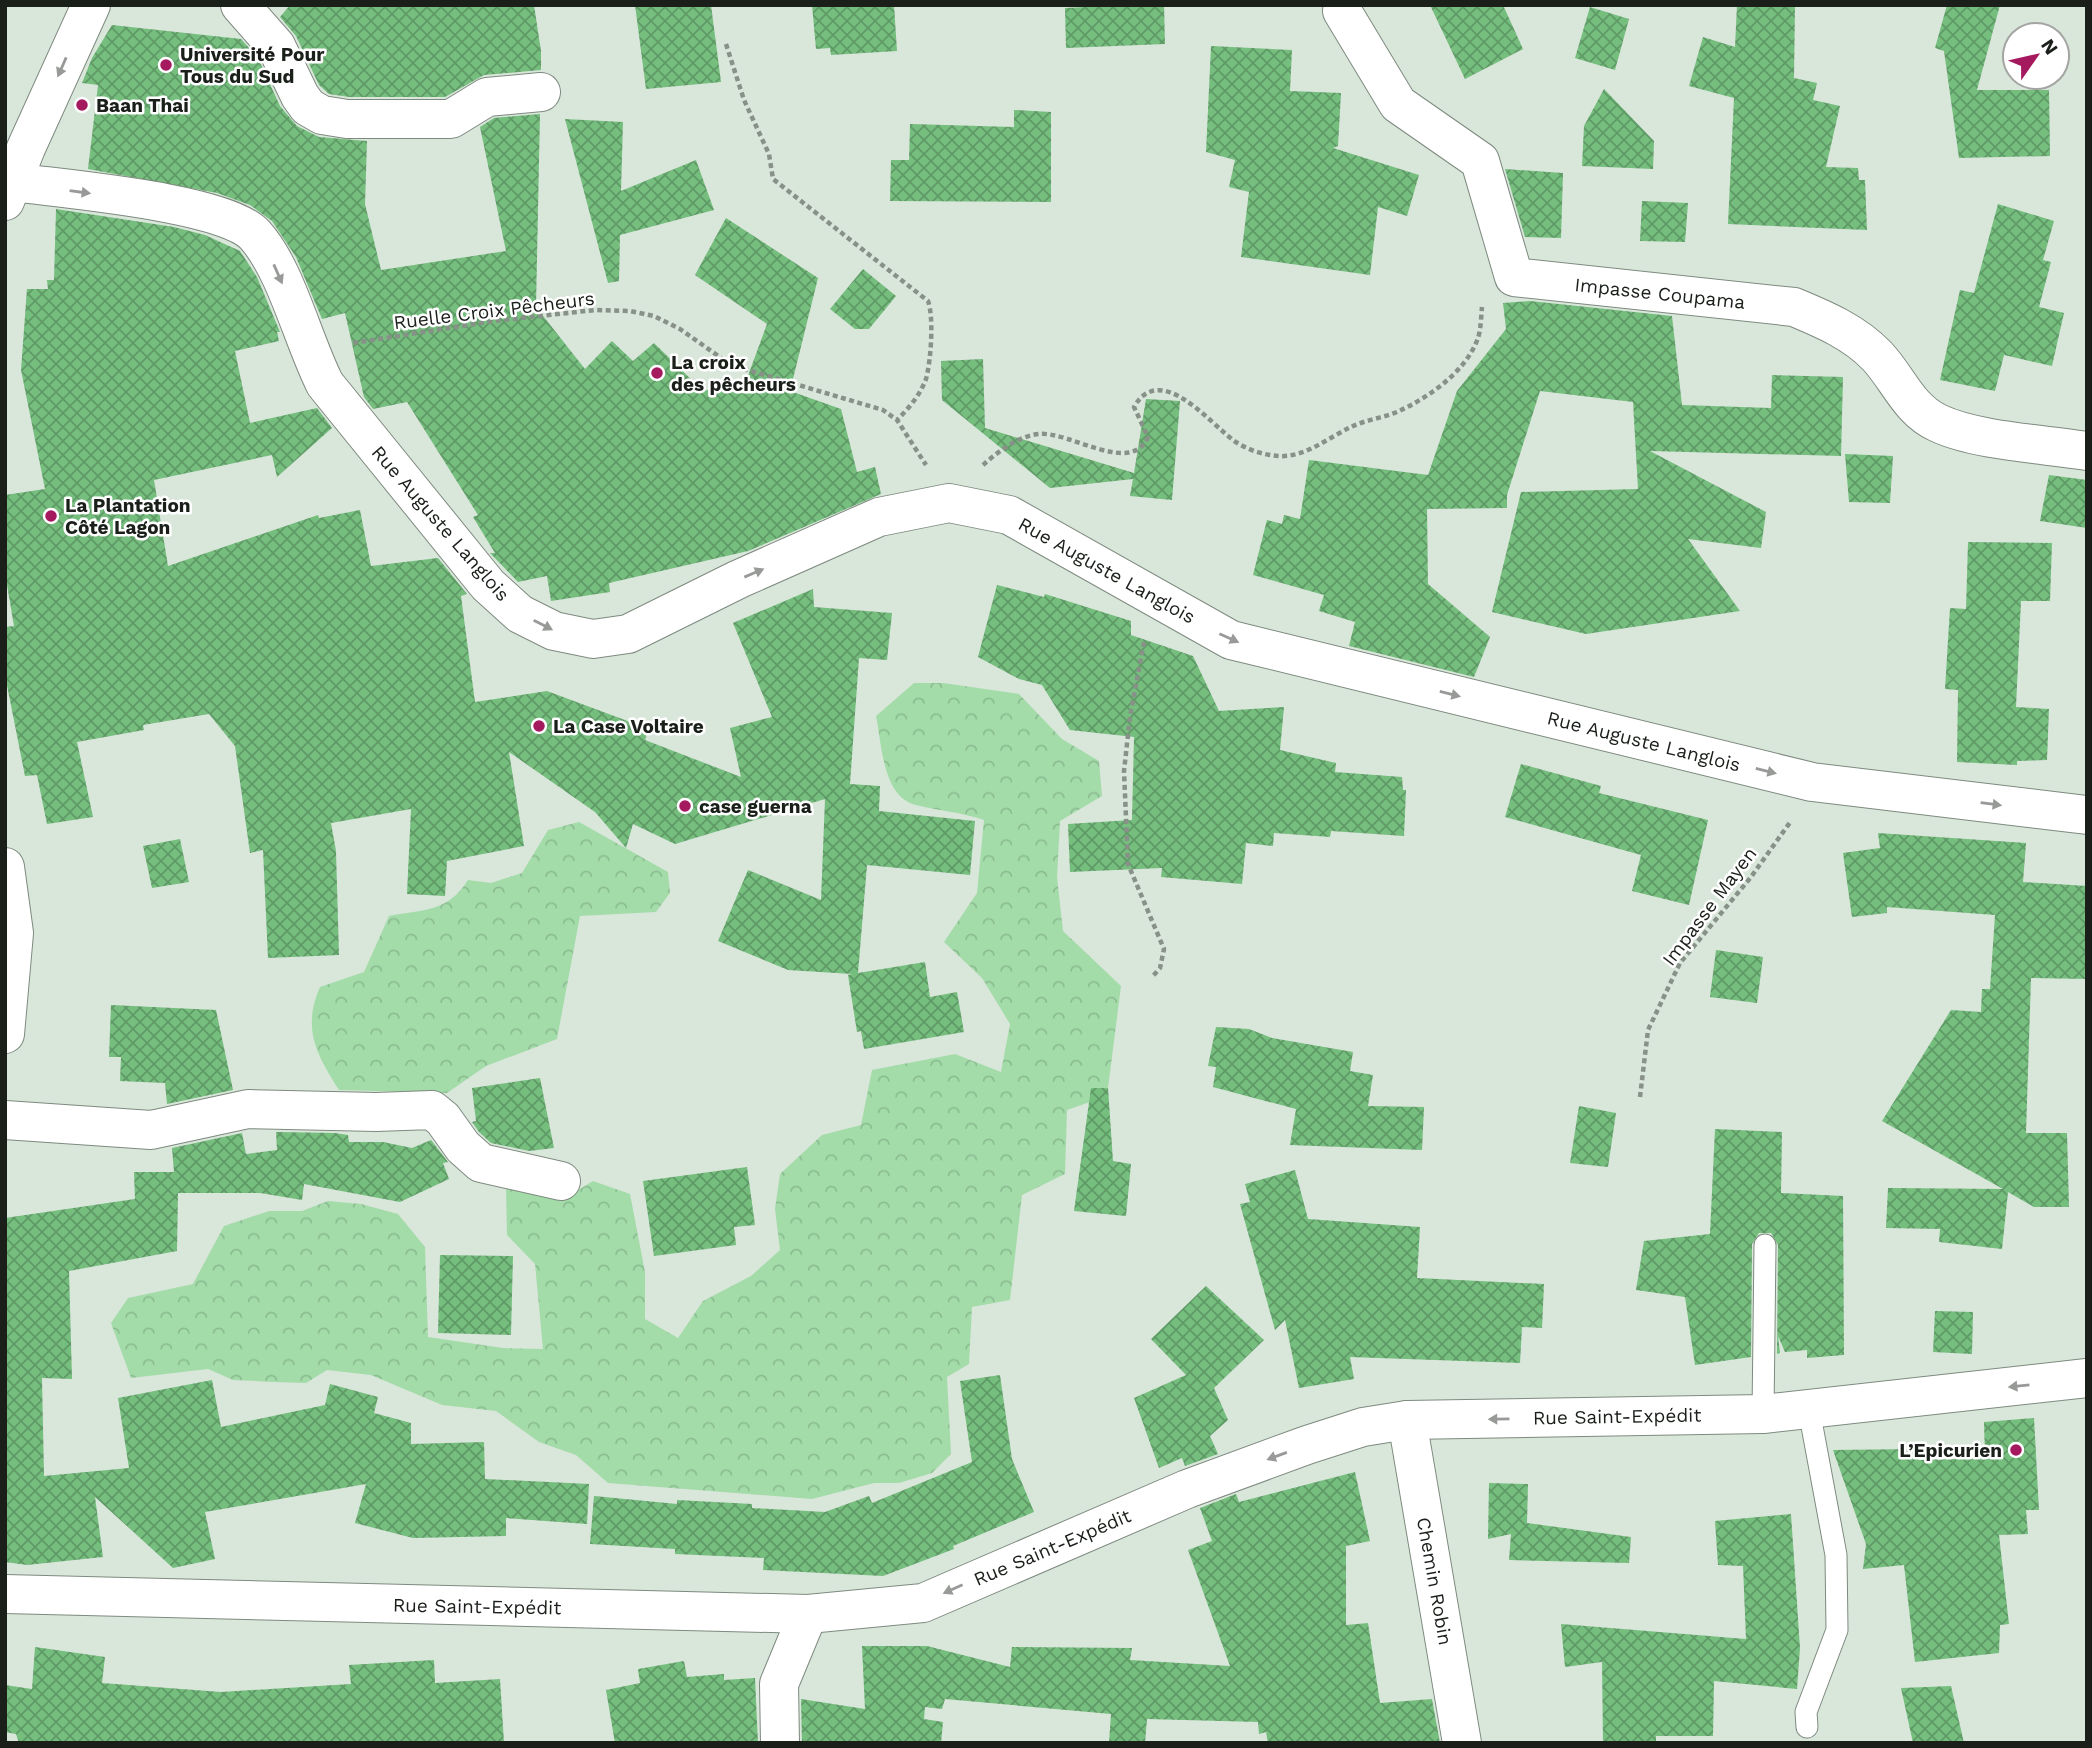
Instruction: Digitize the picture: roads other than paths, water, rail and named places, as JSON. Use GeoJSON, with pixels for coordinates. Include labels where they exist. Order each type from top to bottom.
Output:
{"type":"FeatureCollection","features":[{"type":"Feature","properties":{"kind":"street"},"geometry":{"type":"LineString","coordinates":[[12,167],[91,5]]}},
{"type":"Feature","properties":{"kind":"street"},"geometry":{"type":"LineString","coordinates":[[240,5],[276,46],[308,107],[322,115],[347,119],[451,119],[487,97],[541,92]]}},
{"type":"Feature","properties":{"kind":"street","name":"Impasse Coupama"},"geometry":{"type":"LineString","coordinates":[[1342,11],[1398,104],[1479,161],[1514,277],[1794,307],[1836,325],[1877,356],[1907,398],[1937,423],[1961,431],[2087,451]]}},
{"type":"Feature","properties":{"kind":"street","name":"Rue Auguste Langlois"},"geometry":{"type":"LineString","coordinates":[[12,167],[228,217],[254,233],[271,258],[307,350],[325,384],[488,585],[520,614],[554,631],[593,639],[628,634],[739,579],[879,517],[952,504],[1009,515],[1231,640],[1812,782],[2087,816]]}},
{"type":"Feature","properties":{"kind":"street"},"geometry":{"type":"LineString","coordinates":[[5,867],[14,933],[8,975],[5,1034]]}},
{"type":"Feature","properties":{"kind":"street"},"geometry":{"type":"LineString","coordinates":[[5,1120],[151,1130],[248,1109],[376,1112],[432,1110],[481,1163],[561,1181]]}},
{"type":"Feature","properties":{"kind":"street","name":"Rue Saint-Expédit"},"geometry":{"type":"LineString","coordinates":[[5,1594],[808,1614],[923,1603],[1187,1489],[1363,1427],[1407,1420],[1763,1414],[2087,1378]]}},
{"type":"Feature","properties":{"kind":"street","name":"Chemin Robin"},"geometry":{"type":"LineString","coordinates":[[1407,1420],[1462,1743]]}},
{"type":"Feature","properties":{"kind":"street"},"geometry":{"type":"LineString","coordinates":[[780,1743],[779,1684],[808,1614]]}},
{"type":"Feature","properties":{"kind":"lane"},"geometry":{"type":"LineString","coordinates":[[1763,1414],[1765,1245]]}},
{"type":"Feature","properties":{"kind":"lane"},"geometry":{"type":"LineString","coordinates":[[1807,1727],[1806,1712],[1837,1630],[1836,1555],[1809,1410]]}},
{"type":"Feature","properties":{"kind":"place","name":"Université Pour Tous du Sud"},"geometry":{"type":"Point","coordinates":[166,65]}},
{"type":"Feature","properties":{"kind":"place","name":"Baan Thai"},"geometry":{"type":"Point","coordinates":[82,105]}},
{"type":"Feature","properties":{"kind":"place","name":"La croix des pêcheurs"},"geometry":{"type":"Point","coordinates":[657,373]}},
{"type":"Feature","properties":{"kind":"place","name":"La Plantation Côté Lagon"},"geometry":{"type":"Point","coordinates":[51,516]}},
{"type":"Feature","properties":{"kind":"place","name":"La Case Voltaire"},"geometry":{"type":"Point","coordinates":[539,726]}},
{"type":"Feature","properties":{"kind":"place","name":"case guerna"},"geometry":{"type":"Point","coordinates":[685,806]}},
{"type":"Feature","properties":{"kind":"place","name":"L’Epicurien"},"geometry":{"type":"Point","coordinates":[2016,1450]}}]}
